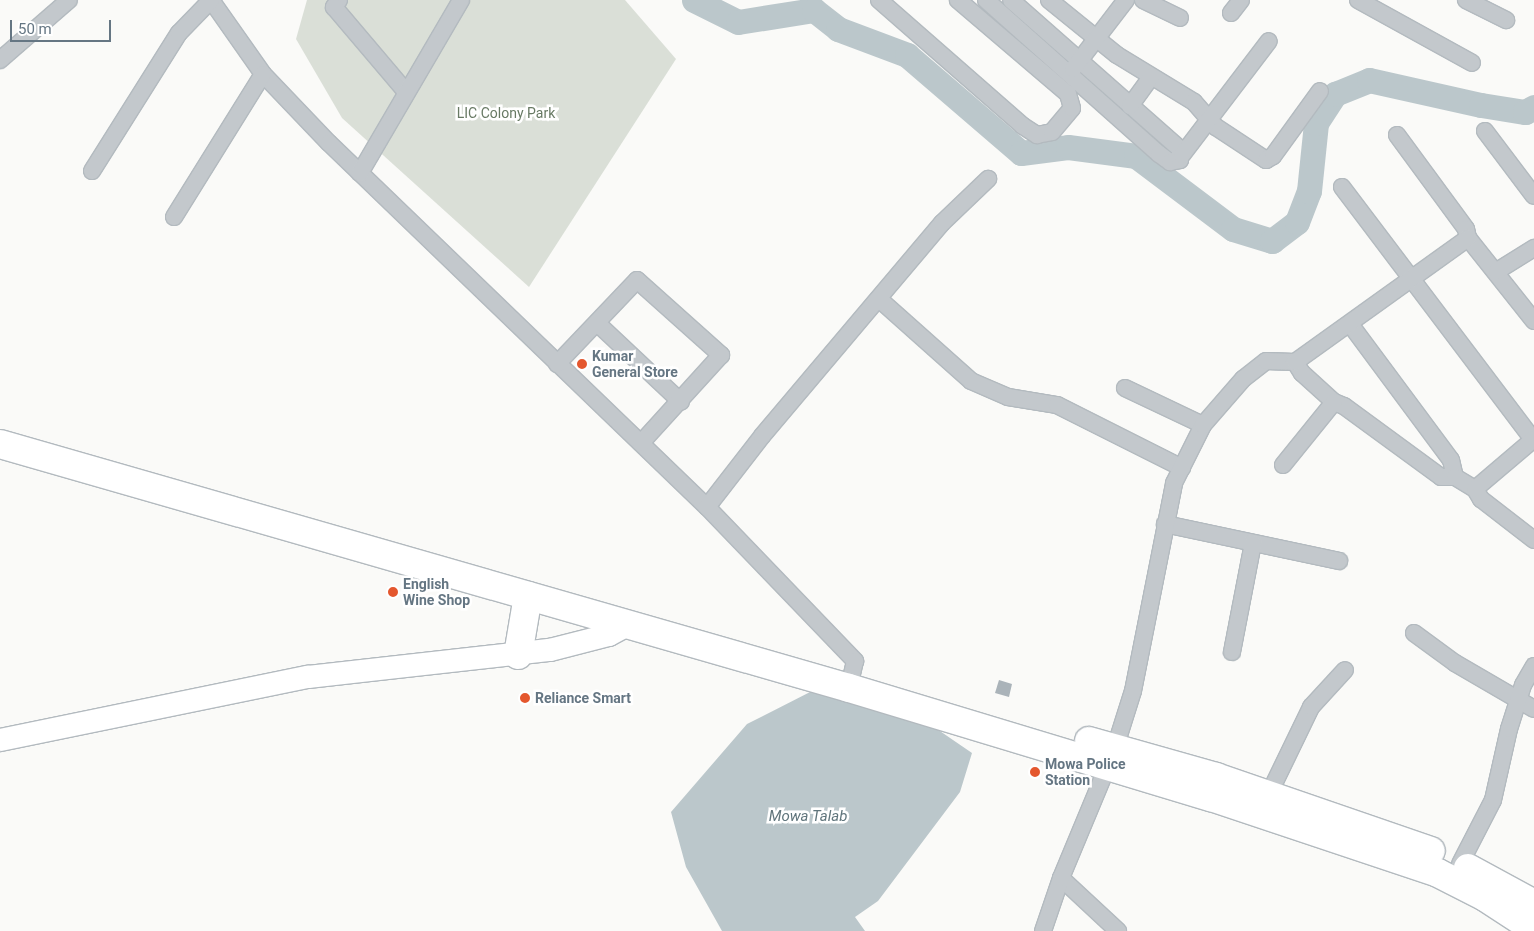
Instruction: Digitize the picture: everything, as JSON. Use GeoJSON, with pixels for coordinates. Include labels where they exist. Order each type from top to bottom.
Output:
{"type":"FeatureCollection","features":[{"type":"Feature","properties":{"kind":"highway"},"geometry":{"type":"LineString","coordinates":[[0,424],[851,681],[1112,757],[1269,794],[1394,836],[1460,864],[1534,904]]}},
{"type":"Feature","properties":{"kind":"highway"},"geometry":{"type":"LineString","coordinates":[[0,444],[628,625],[851,681]]}},
{"type":"Feature","properties":{"kind":"highway"},"geometry":{"type":"LineString","coordinates":[[518,655],[528,596]]}},
{"type":"Feature","properties":{"kind":"highway"},"geometry":{"type":"LineString","coordinates":[[1112,757],[1438,873],[1485,897],[1534,929]]}},
{"type":"Feature","properties":{"kind":"street"},"geometry":{"type":"LineString","coordinates":[[0,60],[69,0]]}},
{"type":"Feature","properties":{"kind":"street"},"geometry":{"type":"LineString","coordinates":[[92,171],[179,33],[211,0],[263,74],[360,173],[707,507],[855,661],[851,681]]}},
{"type":"Feature","properties":{"kind":"street"},"geometry":{"type":"LineString","coordinates":[[360,173],[461,0]]}},
{"type":"Feature","properties":{"kind":"street"},"geometry":{"type":"LineString","coordinates":[[879,0],[1023,126],[1037,135],[1052,132],[1072,108],[1068,94],[958,0]]}},
{"type":"Feature","properties":{"kind":"street"},"geometry":{"type":"LineString","coordinates":[[1011,0],[1182,155]]}},
{"type":"Feature","properties":{"kind":"street"},"geometry":{"type":"LineString","coordinates":[[1049,0],[1096,39],[1151,77],[1194,102],[1211,117],[1216,126],[1260,158],[1270,159],[1320,91]]}},
{"type":"Feature","properties":{"kind":"street"},"geometry":{"type":"LineString","coordinates":[[1069,74],[1126,0]]}},
{"type":"Feature","properties":{"kind":"street"},"geometry":{"type":"LineString","coordinates":[[1143,0],[1180,18]]}},
{"type":"Feature","properties":{"kind":"street"},"geometry":{"type":"LineString","coordinates":[[1231,14],[1241,0]]}},
{"type":"Feature","properties":{"kind":"street"},"geometry":{"type":"LineString","coordinates":[[1358,0],[1380,5],[1472,63]]}},
{"type":"Feature","properties":{"kind":"street"},"geometry":{"type":"LineString","coordinates":[[1466,0],[1506,20]]}},
{"type":"Feature","properties":{"kind":"street"},"geometry":{"type":"LineString","coordinates":[[334,2],[406,92]]}},
{"type":"Feature","properties":{"kind":"street"},"geometry":{"type":"LineString","coordinates":[[994,3],[1033,42],[1069,74],[1170,162],[1176,163],[1269,41]]}},
{"type":"Feature","properties":{"kind":"street"},"geometry":{"type":"LineString","coordinates":[[1033,42],[1044,30]]}},
{"type":"Feature","properties":{"kind":"street"},"geometry":{"type":"LineString","coordinates":[[174,217],[263,74]]}},
{"type":"Feature","properties":{"kind":"street"},"geometry":{"type":"LineString","coordinates":[[1130,106],[1151,77]]}},
{"type":"Feature","properties":{"kind":"street"},"geometry":{"type":"LineString","coordinates":[[1485,131],[1534,196]]}},
{"type":"Feature","properties":{"kind":"street"},"geometry":{"type":"LineString","coordinates":[[1397,136],[1466,230],[1468,238],[1497,271],[1534,321]]}},
{"type":"Feature","properties":{"kind":"street"},"geometry":{"type":"LineString","coordinates":[[707,507],[780,414],[942,223],[988,179]]}},
{"type":"Feature","properties":{"kind":"street"},"geometry":{"type":"LineString","coordinates":[[1342,187],[1534,439],[1475,489]]}},
{"type":"Feature","properties":{"kind":"street"},"geometry":{"type":"LineString","coordinates":[[1043,931],[1061,878],[1112,757],[1133,691],[1174,483],[1203,424],[1243,379],[1266,361],[1295,362],[1412,280],[1468,238]]}},
{"type":"Feature","properties":{"kind":"street"},"geometry":{"type":"LineString","coordinates":[[1497,271],[1534,248]]}},
{"type":"Feature","properties":{"kind":"street"},"geometry":{"type":"LineString","coordinates":[[557,364],[637,280],[721,356],[681,402],[641,442]]}},
{"type":"Feature","properties":{"kind":"street"},"geometry":{"type":"LineString","coordinates":[[879,299],[972,381],[1008,397],[1057,405],[1182,468]]}},
{"type":"Feature","properties":{"kind":"street"},"geometry":{"type":"LineString","coordinates":[[597,323],[681,402]]}},
{"type":"Feature","properties":{"kind":"street"},"geometry":{"type":"LineString","coordinates":[[1350,324],[1451,460],[1455,477]]}},
{"type":"Feature","properties":{"kind":"street"},"geometry":{"type":"LineString","coordinates":[[1295,362],[1302,373],[1334,402],[1344,406],[1441,476],[1455,477],[1475,489],[1481,499],[1534,540]]}},
{"type":"Feature","properties":{"kind":"street"},"geometry":{"type":"LineString","coordinates":[[1125,388],[1203,424]]}},
{"type":"Feature","properties":{"kind":"street"},"geometry":{"type":"LineString","coordinates":[[1284,465],[1334,402]]}},
{"type":"Feature","properties":{"kind":"street"},"geometry":{"type":"LineString","coordinates":[[1165,524],[1339,561]]}},
{"type":"Feature","properties":{"kind":"street"},"geometry":{"type":"LineString","coordinates":[[1232,652],[1253,542]]}},
{"type":"Feature","properties":{"kind":"street"},"geometry":{"type":"LineString","coordinates":[[0,740],[308,677],[518,655],[609,635],[628,625]]}},
{"type":"Feature","properties":{"kind":"street"},"geometry":{"type":"LineString","coordinates":[[1414,633],[1455,663],[1534,708]]}},
{"type":"Feature","properties":{"kind":"street"},"geometry":{"type":"LineString","coordinates":[[1460,864],[1493,800],[1509,728],[1519,699],[1534,666]]}},
{"type":"Feature","properties":{"kind":"street"},"geometry":{"type":"LineString","coordinates":[[1269,794],[1312,707],[1345,670]]}},
{"type":"Feature","properties":{"kind":"street"},"geometry":{"type":"LineString","coordinates":[[1061,878],[1118,931]]}},
{"type":"Feature","properties":{"kind":"green space","name":"LIC Colony Park"},"geometry":{"type":"Polygon","coordinates":[[[307,0],[625,0],[676,59],[529,287],[342,118],[296,39],[307,0]]]}},
{"type":"Feature","properties":{"kind":"water","name":"Mowa Talab"},"geometry":{"type":"Polygon","coordinates":[[[816,689],[934,727],[972,753],[960,792],[878,901],[855,917],[865,931],[722,931],[686,867],[671,812],[747,724],[816,689]]]}},
{"type":"Feature","properties":{"kind":"building"},"geometry":{"type":"Polygon","coordinates":[[[999,680],[1012,684],[1009,697],[995,693],[999,680]]]}},
{"type":"Feature","properties":{"kind":"waterway"},"geometry":{"type":"LineString","coordinates":[[694,0],[738,22],[814,10],[838,29],[907,55],[1021,153],[1068,147],[1136,156],[1233,229],[1272,241],[1297,222],[1309,191],[1316,123],[1335,94],[1369,80],[1481,105],[1525,112],[1534,107]]}},
{"type":"Feature","properties":{"kind":"place","name":"Kumar General Store"},"geometry":{"type":"Point","coordinates":[582,364]}},
{"type":"Feature","properties":{"kind":"place","name":"English Wine Shop"},"geometry":{"type":"Point","coordinates":[393,592]}},
{"type":"Feature","properties":{"kind":"place","name":"Reliance Smart"},"geometry":{"type":"Point","coordinates":[525,698]}},
{"type":"Feature","properties":{"kind":"place","name":"Mowa Police Station"},"geometry":{"type":"Point","coordinates":[1035,772]}}]}
